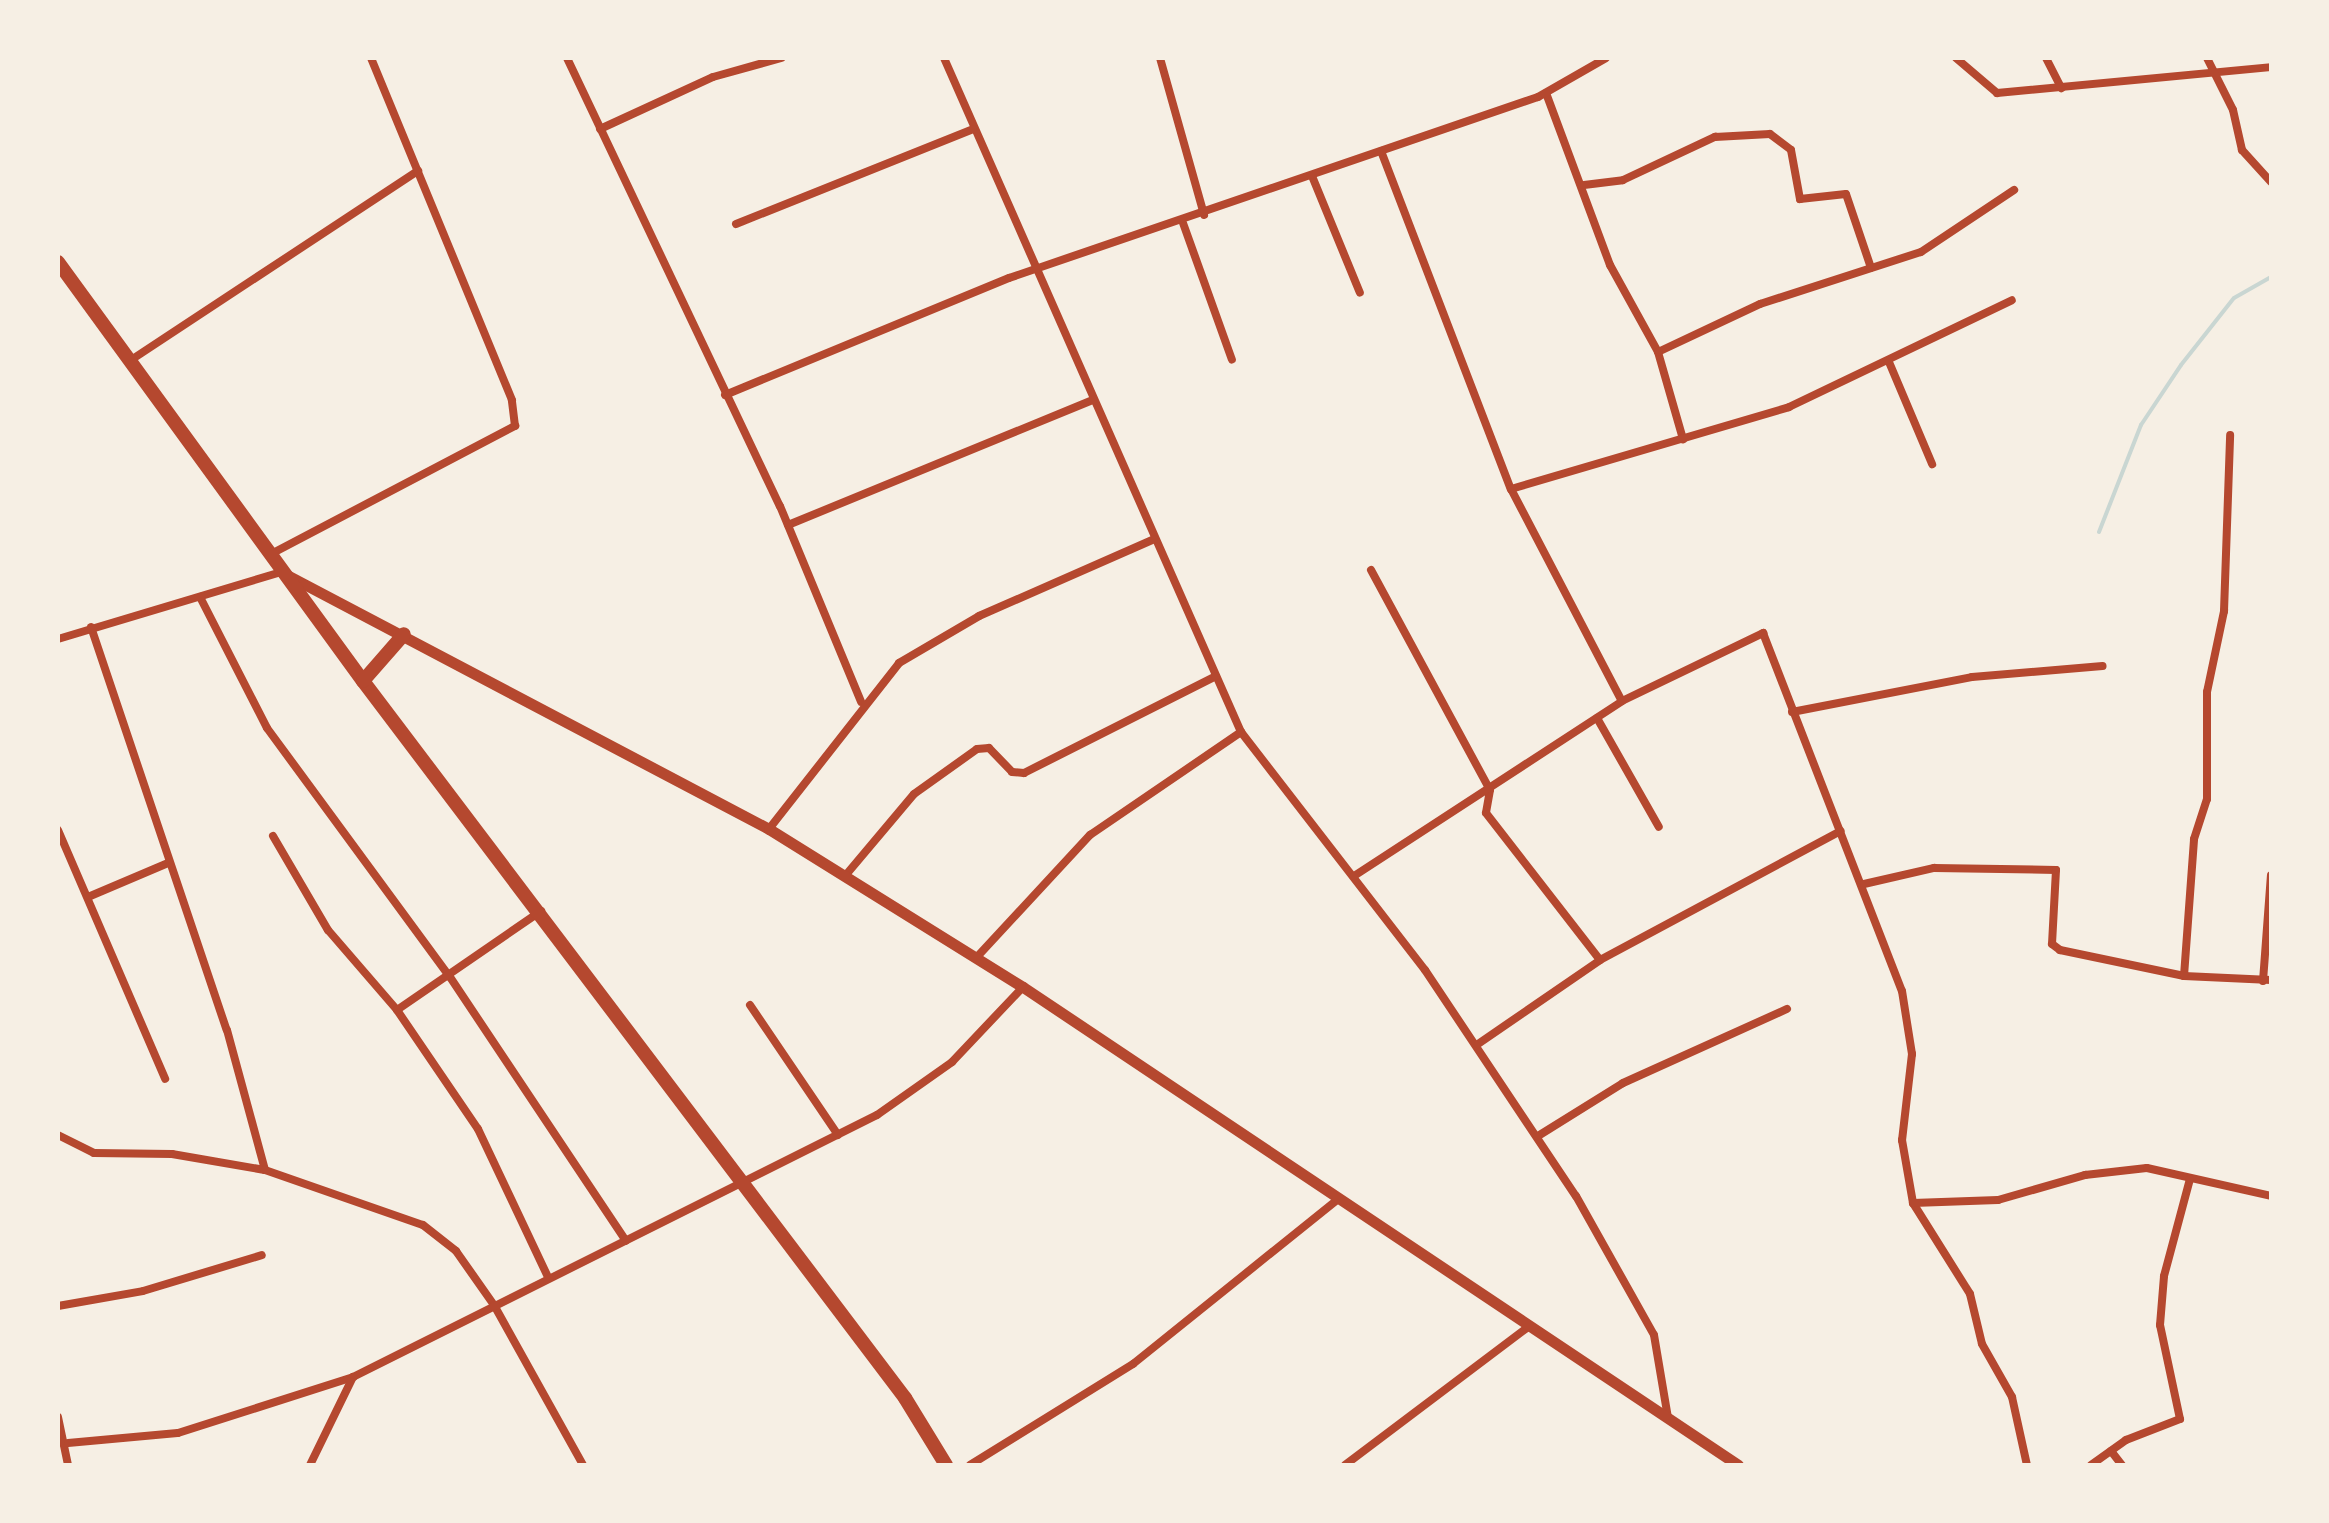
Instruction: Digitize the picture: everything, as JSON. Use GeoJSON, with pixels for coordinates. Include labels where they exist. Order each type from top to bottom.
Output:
{"type":"FeatureCollection","features":[{"type":"Feature","properties":{"kind":"highway"},"geometry":{"type":"LineString","coordinates":[[58,262],[363,681],[541,911],[905,1398],[946,1465]]}},
{"type":"Feature","properties":{"kind":"highway"},"geometry":{"type":"LineString","coordinates":[[363,681],[404,634]]}},
{"type":"Feature","properties":{"kind":"main road"},"geometry":{"type":"LineString","coordinates":[[282,572],[769,829],[1023,987],[1337,1200],[1738,1465]]}},
{"type":"Feature","properties":{"kind":"street"},"geometry":{"type":"LineString","coordinates":[[271,554],[515,426],[512,400],[371,58]]}},
{"type":"Feature","properties":{"kind":"street"},"geometry":{"type":"LineString","coordinates":[[567,58],[788,525],[861,702]]}},
{"type":"Feature","properties":{"kind":"street"},"geometry":{"type":"LineString","coordinates":[[600,129],[713,77],[781,58]]}},
{"type":"Feature","properties":{"kind":"street"},"geometry":{"type":"LineString","coordinates":[[1160,58],[1204,215]]}},
{"type":"Feature","properties":{"kind":"street"},"geometry":{"type":"LineString","coordinates":[[725,395],[1036,272],[1183,223],[1546,93],[1606,58]]}},
{"type":"Feature","properties":{"kind":"street"},"geometry":{"type":"LineString","coordinates":[[1956,58],[1997,93],[2271,67]]}},
{"type":"Feature","properties":{"kind":"street"},"geometry":{"type":"LineString","coordinates":[[2046,58],[2061,88]]}},
{"type":"Feature","properties":{"kind":"street"},"geometry":{"type":"LineString","coordinates":[[2207,58],[2215,72],[2242,150],[2271,182]]}},
{"type":"Feature","properties":{"kind":"street"},"geometry":{"type":"LineString","coordinates":[[946,60],[973,129],[1241,732],[1354,876],[1478,1044],[1538,1136],[1654,1335],[1668,1418]]}},
{"type":"Feature","properties":{"kind":"street"},"geometry":{"type":"LineString","coordinates":[[1546,93],[1584,185],[1610,265],[1658,352],[1683,439]]}},
{"type":"Feature","properties":{"kind":"street"},"geometry":{"type":"LineString","coordinates":[[736,224],[973,129]]}},
{"type":"Feature","properties":{"kind":"street"},"geometry":{"type":"LineString","coordinates":[[1584,185],[1623,180],[1715,137],[1770,134],[1791,150],[1800,199],[1846,194],[1871,268]]}},
{"type":"Feature","properties":{"kind":"street"},"geometry":{"type":"LineString","coordinates":[[1381,151],[1511,489],[1622,701]]}},
{"type":"Feature","properties":{"kind":"street"},"geometry":{"type":"LineString","coordinates":[[131,360],[418,171]]}},
{"type":"Feature","properties":{"kind":"street"},"geometry":{"type":"LineString","coordinates":[[1312,176],[1360,293]]}},
{"type":"Feature","properties":{"kind":"street"},"geometry":{"type":"LineString","coordinates":[[1658,352],[1760,304],[1939,243],[2014,190]]}},
{"type":"Feature","properties":{"kind":"street"},"geometry":{"type":"LineString","coordinates":[[1183,223],[1232,360]]}},
{"type":"Feature","properties":{"kind":"street"},"geometry":{"type":"LineString","coordinates":[[1511,489],[1789,407],[1889,362],[2012,300]]}},
{"type":"Feature","properties":{"kind":"street"},"geometry":{"type":"LineString","coordinates":[[1889,362],[1932,464]]}},
{"type":"Feature","properties":{"kind":"street"},"geometry":{"type":"LineString","coordinates":[[788,525],[1093,400]]}},
{"type":"Feature","properties":{"kind":"street"},"geometry":{"type":"LineString","coordinates":[[2184,976],[2194,839],[2207,799],[2207,692],[2224,611],[2230,435]]}},
{"type":"Feature","properties":{"kind":"street"},"geometry":{"type":"LineString","coordinates":[[769,829],[861,702],[936,637],[1154,539]]}},
{"type":"Feature","properties":{"kind":"street"},"geometry":{"type":"LineString","coordinates":[[1371,570],[1490,790],[1486,813],[1600,960]]}},
{"type":"Feature","properties":{"kind":"street"},"geometry":{"type":"LineString","coordinates":[[58,639],[282,572]]}},
{"type":"Feature","properties":{"kind":"street"},"geometry":{"type":"LineString","coordinates":[[200,597],[267,728],[450,977],[626,1241]]}},
{"type":"Feature","properties":{"kind":"street"},"geometry":{"type":"LineString","coordinates":[[91,627],[168,863],[227,1030],[265,1170]]}},
{"type":"Feature","properties":{"kind":"street"},"geometry":{"type":"LineString","coordinates":[[1354,876],[1622,701],[1763,633],[1792,712],[1864,884],[1910,1027],[1902,1140],[1913,1203],[1970,1294],[1982,1344],[2012,1397],[2027,1465]]}},
{"type":"Feature","properties":{"kind":"street"},"geometry":{"type":"LineString","coordinates":[[1792,712],[1972,677],[2103,666]]}},
{"type":"Feature","properties":{"kind":"street"},"geometry":{"type":"LineString","coordinates":[[845,876],[914,794],[977,749],[989,748],[1012,772],[1024,773],[1216,676]]}},
{"type":"Feature","properties":{"kind":"street"},"geometry":{"type":"LineString","coordinates":[[1597,718],[1659,827]]}},
{"type":"Feature","properties":{"kind":"street"},"geometry":{"type":"LineString","coordinates":[[976,958],[1090,835],[1241,732]]}},
{"type":"Feature","properties":{"kind":"street"},"geometry":{"type":"LineString","coordinates":[[58,830],[165,1079]]}},
{"type":"Feature","properties":{"kind":"street"},"geometry":{"type":"LineString","coordinates":[[1478,1044],[1600,960],[1841,831]]}},
{"type":"Feature","properties":{"kind":"street"},"geometry":{"type":"LineString","coordinates":[[273,836],[328,930],[397,1010],[502,1170],[508,1204],[548,1277]]}},
{"type":"Feature","properties":{"kind":"street"},"geometry":{"type":"LineString","coordinates":[[88,897],[168,863]]}},
{"type":"Feature","properties":{"kind":"street"},"geometry":{"type":"LineString","coordinates":[[1864,884],[1934,868],[2056,870],[2052,944],[2184,976],[2267,981],[2271,875]]}},
{"type":"Feature","properties":{"kind":"street"},"geometry":{"type":"LineString","coordinates":[[397,1010],[450,977],[541,911]]}},
{"type":"Feature","properties":{"kind":"street"},"geometry":{"type":"LineString","coordinates":[[68,1443],[178,1433],[353,1377],[548,1277],[626,1241],[739,1179],[838,1135],[952,1062],[1023,987]]}},
{"type":"Feature","properties":{"kind":"street"},"geometry":{"type":"LineString","coordinates":[[750,1005],[838,1135]]}},
{"type":"Feature","properties":{"kind":"street"},"geometry":{"type":"LineString","coordinates":[[1538,1136],[1623,1083],[1787,1009]]}},
{"type":"Feature","properties":{"kind":"street"},"geometry":{"type":"LineString","coordinates":[[58,1135],[94,1153],[172,1154],[265,1170],[423,1225],[456,1251],[494,1305],[583,1465]]}},
{"type":"Feature","properties":{"kind":"street"},"geometry":{"type":"LineString","coordinates":[[1913,1203],[1998,1200],[2114,1170],[2147,1168],[2271,1196]]}},
{"type":"Feature","properties":{"kind":"street"},"geometry":{"type":"LineString","coordinates":[[2091,1465],[2111,1451],[2180,1419],[2160,1325],[2164,1276],[2190,1179]]}},
{"type":"Feature","properties":{"kind":"street"},"geometry":{"type":"LineString","coordinates":[[970,1465],[1133,1364],[1337,1200]]}},
{"type":"Feature","properties":{"kind":"street"},"geometry":{"type":"LineString","coordinates":[[58,1306],[143,1291],[262,1255]]}},
{"type":"Feature","properties":{"kind":"street"},"geometry":{"type":"LineString","coordinates":[[1345,1465],[1528,1327]]}},
{"type":"Feature","properties":{"kind":"street"},"geometry":{"type":"LineString","coordinates":[[310,1465],[353,1377]]}},
{"type":"Feature","properties":{"kind":"street"},"geometry":{"type":"LineString","coordinates":[[58,1417],[68,1443],[68,1465]]}},
{"type":"Feature","properties":{"kind":"street"},"geometry":{"type":"LineString","coordinates":[[2111,1451],[2122,1465]]}},
{"type":"Feature","properties":{"kind":"waterway"},"geometry":{"type":"LineString","coordinates":[[2099,532],[2141,425],[2181,365],[2234,298],[2271,277]]}}]}
